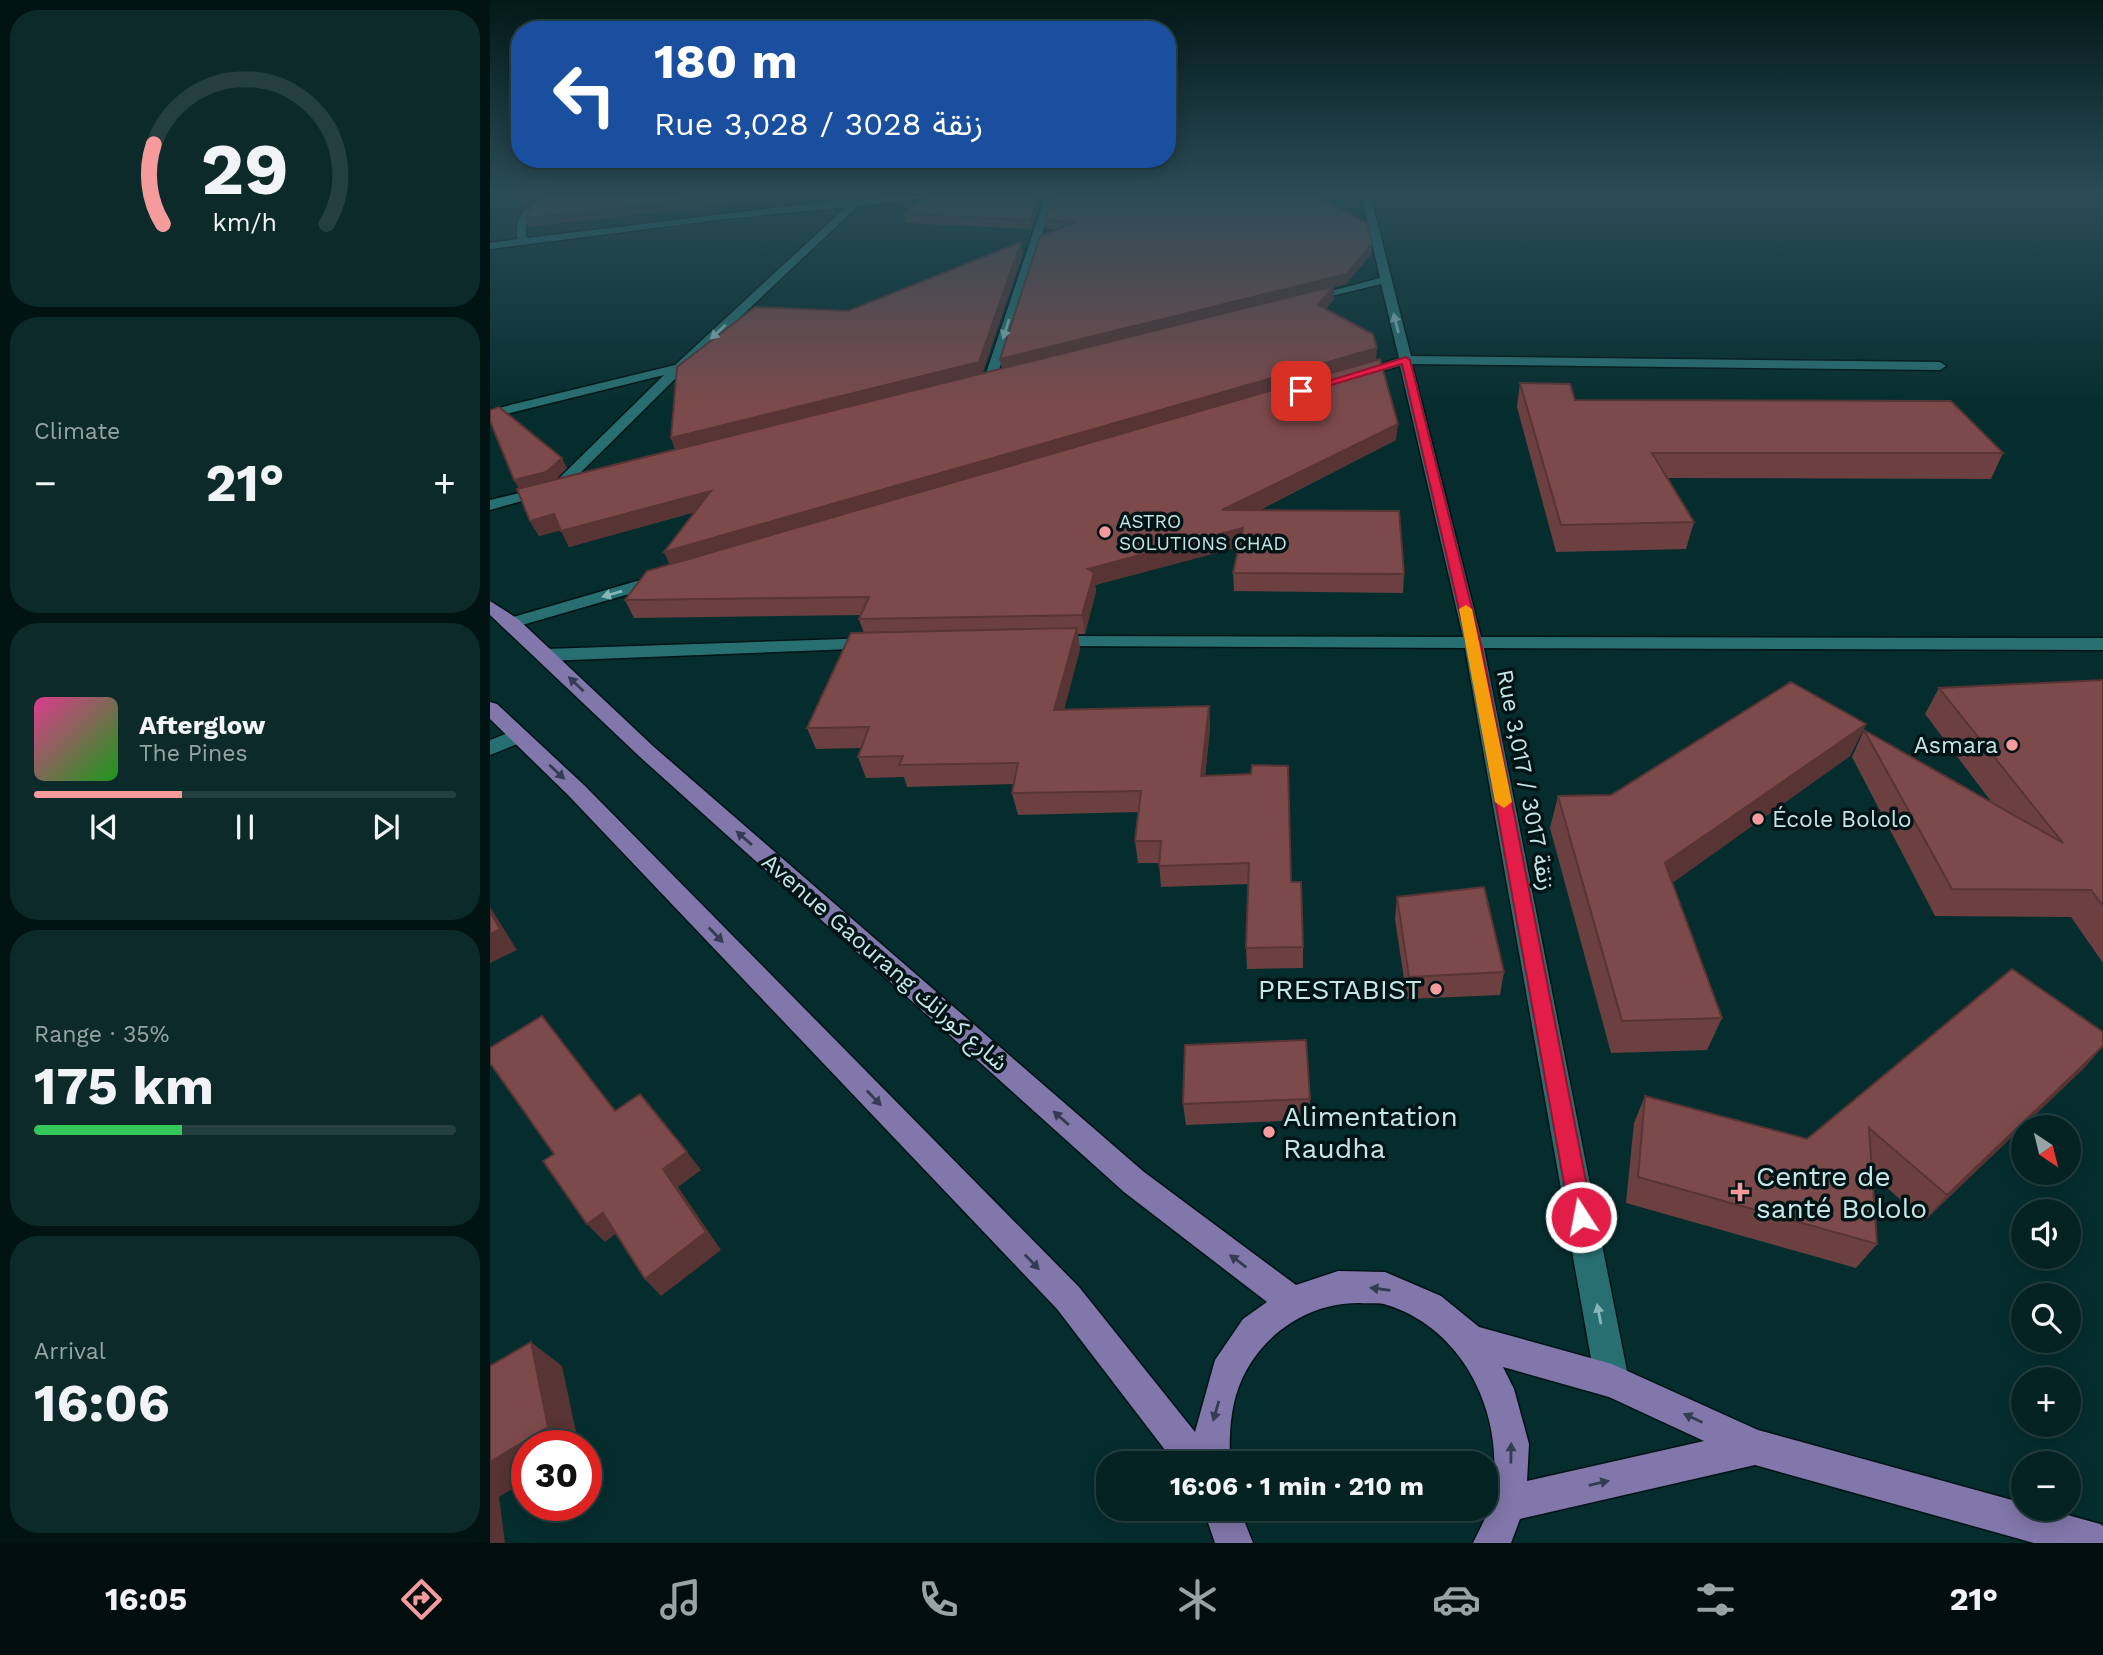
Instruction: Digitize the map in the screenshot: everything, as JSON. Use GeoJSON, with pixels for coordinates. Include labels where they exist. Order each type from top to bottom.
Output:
{"type":"FeatureCollection","features":[{"type":"Feature","properties":{"kind":"main road","name":"Avenue Gaourang شارع كورانك"},"geometry":{"type":"LineString","coordinates":[[490,606],[512,623],[647,752],[1135,1182],[1293,1302]]}},
{"type":"Feature","properties":{"kind":"main road"},"geometry":{"type":"LineString","coordinates":[[490,708],[586,800],[1068,1298],[1187,1451]]}},
{"type":"Feature","properties":{"kind":"main road"},"geometry":{"type":"LineString","coordinates":[[1212,1451],[1212,1426],[1227,1372],[1255,1331],[1293,1302],[1338,1287],[1385,1288],[1430,1307],[1470,1341],[1497,1388],[1512,1444],[1508,1504],[1492,1543]]}},
{"type":"Feature","properties":{"kind":"main road"},"geometry":{"type":"LineString","coordinates":[[1470,1341],[1612,1381],[1755,1447],[2100,1543]]}},
{"type":"Feature","properties":{"kind":"main road"},"geometry":{"type":"LineString","coordinates":[[1508,1504],[1755,1447]]}},
{"type":"Feature","properties":{"kind":"main road"},"geometry":{"type":"LineString","coordinates":[[1226,1521],[1234,1543]]}},
{"type":"Feature","properties":{"kind":"street"},"geometry":{"type":"LineString","coordinates":[[559,486],[788,266]]}},
{"type":"Feature","properties":{"kind":"street"},"geometry":{"type":"LineString","coordinates":[[990,379],[1027,266]]}},
{"type":"Feature","properties":{"kind":"street","name":"Rue 3,017 / زنقة 3017"},"geometry":{"type":"LineString","coordinates":[[1382,266],[1474,644],[1612,1381]]}},
{"type":"Feature","properties":{"kind":"street"},"geometry":{"type":"LineString","coordinates":[[1293,303],[1385,280]]}},
{"type":"Feature","properties":{"kind":"street"},"geometry":{"type":"LineString","coordinates":[[1339,380],[1406,360],[1940,366]]}},
{"type":"Feature","properties":{"kind":"street"},"geometry":{"type":"LineString","coordinates":[[490,414],[679,368]]}},
{"type":"Feature","properties":{"kind":"street"},"geometry":{"type":"LineString","coordinates":[[490,402],[509,409]]}},
{"type":"Feature","properties":{"kind":"street"},"geometry":{"type":"LineString","coordinates":[[490,505],[586,480]]}},
{"type":"Feature","properties":{"kind":"street"},"geometry":{"type":"LineString","coordinates":[[512,623],[672,576]]}},
{"type":"Feature","properties":{"kind":"street"},"geometry":{"type":"LineString","coordinates":[[1027,641],[2103,644]]}},
{"type":"Feature","properties":{"kind":"street"},"geometry":{"type":"LineString","coordinates":[[545,655],[895,644]]}},
{"type":"Feature","properties":{"kind":"street"},"geometry":{"type":"LineString","coordinates":[[490,748],[518,736]]}},
{"type":"Feature","properties":{"kind":"street"},"geometry":{"type":"LineString","coordinates":[[1221,1543],[1234,1543]]}},
{"type":"Feature","properties":{"kind":"building"},"geometry":{"type":"Polygon","coordinates":[[[961,266],[1013,266],[979,362],[671,438],[677,367],[755,307],[848,311],[961,266]]]}},
{"type":"Feature","properties":{"kind":"building"},"geometry":{"type":"Polygon","coordinates":[[[1030,266],[1353,266],[1347,274],[1000,359],[1030,266]]]}},
{"type":"Feature","properties":{"kind":"building"},"geometry":{"type":"Polygon","coordinates":[[[1334,286],[1318,305],[1373,334],[1377,348],[664,552],[711,491],[561,531],[554,514],[530,521],[517,489],[1334,286]]]}},
{"type":"Feature","properties":{"kind":"building"},"geometry":{"type":"Polygon","coordinates":[[[1380,359],[1398,424],[1222,510],[1399,511],[1404,574],[1233,573],[1243,528],[1088,569],[1094,573],[1082,615],[859,619],[869,597],[625,600],[647,571],[1380,359]]]}},
{"type":"Feature","properties":{"kind":"building"},"geometry":{"type":"Polygon","coordinates":[[[1520,383],[1570,384],[1575,400],[1951,401],[2003,453],[1652,453],[1694,522],[1561,525],[1520,383]]]}},
{"type":"Feature","properties":{"kind":"building"},"geometry":{"type":"Polygon","coordinates":[[[499,407],[562,458],[546,472],[514,480],[490,421],[490,410],[499,407]]]}},
{"type":"Feature","properties":{"kind":"building"},"geometry":{"type":"Polygon","coordinates":[[[1077,628],[1054,710],[1209,706],[1201,776],[1251,774],[1252,765],[1288,766],[1291,882],[1301,882],[1303,947],[1246,948],[1249,863],[1159,866],[1161,841],[1135,841],[1141,791],[1012,793],[1018,763],[899,765],[903,756],[858,757],[869,727],[807,728],[851,633],[1077,628]]]}},
{"type":"Feature","properties":{"kind":"building"},"geometry":{"type":"Polygon","coordinates":[[[2103,680],[2103,906],[2091,890],[1952,889],[1864,730],[2063,843],[1939,688],[2103,680]]]}},
{"type":"Feature","properties":{"kind":"building"},"geometry":{"type":"Polygon","coordinates":[[[1791,682],[1866,724],[1665,863],[1722,1018],[1622,1021],[1558,796],[1611,795],[1791,682]]]}},
{"type":"Feature","properties":{"kind":"building"},"geometry":{"type":"Polygon","coordinates":[[[1484,887],[1504,972],[1409,977],[1397,897],[1484,887]]]}},
{"type":"Feature","properties":{"kind":"building"},"geometry":{"type":"Polygon","coordinates":[[[490,912],[500,929],[490,934],[490,912]]]}},
{"type":"Feature","properties":{"kind":"building"},"geometry":{"type":"Polygon","coordinates":[[[2012,969],[2103,1032],[2103,1046],[2031,1115],[2011,1115],[2011,1134],[1947,1195],[1869,1128],[1877,1244],[1638,1177],[1645,1096],[1807,1139],[2012,969]]]}},
{"type":"Feature","properties":{"kind":"building"},"geometry":{"type":"Polygon","coordinates":[[[542,1016],[615,1111],[640,1094],[687,1152],[663,1169],[706,1232],[645,1279],[603,1213],[587,1224],[543,1161],[554,1154],[490,1063],[490,1048],[542,1016]]]}},
{"type":"Feature","properties":{"kind":"building"},"geometry":{"type":"Polygon","coordinates":[[[1306,1040],[1310,1099],[1183,1104],[1185,1045],[1306,1040]]]}},
{"type":"Feature","properties":{"kind":"building"},"geometry":{"type":"Polygon","coordinates":[[[531,1342],[548,1427],[543,1430],[511,1430],[511,1449],[490,1462],[490,1366],[531,1342]]]}},
{"type":"Feature","properties":{"kind":"slow traffic"},"geometry":{"type":"LineString","coordinates":[[1466,609],[1504,802]]}},
{"type":"Feature","properties":{"kind":"place","name":"ASTRO SOLUTIONS CHAD"},"geometry":{"type":"Point","coordinates":[1105,532]}},
{"type":"Feature","properties":{"kind":"place","name":"Asmara"},"geometry":{"type":"Point","coordinates":[2012,745]}},
{"type":"Feature","properties":{"kind":"place","name":"École Bololo"},"geometry":{"type":"Point","coordinates":[1758,819]}},
{"type":"Feature","properties":{"kind":"place","name":"PRESTABIST"},"geometry":{"type":"Point","coordinates":[1436,989]}},
{"type":"Feature","properties":{"kind":"place","name":"Alimentation Raudha"},"geometry":{"type":"Point","coordinates":[1269,1132]}},
{"type":"Feature","properties":{"kind":"place","name":"Centre de santé Bololo"},"geometry":{"type":"Point","coordinates":[1740,1192]}},
{"type":"Feature","properties":{"kind":"route"},"geometry":{"type":"LineString","coordinates":[[1301,391],[1406,360],[1474,644],[1581,1217]]}}]}
